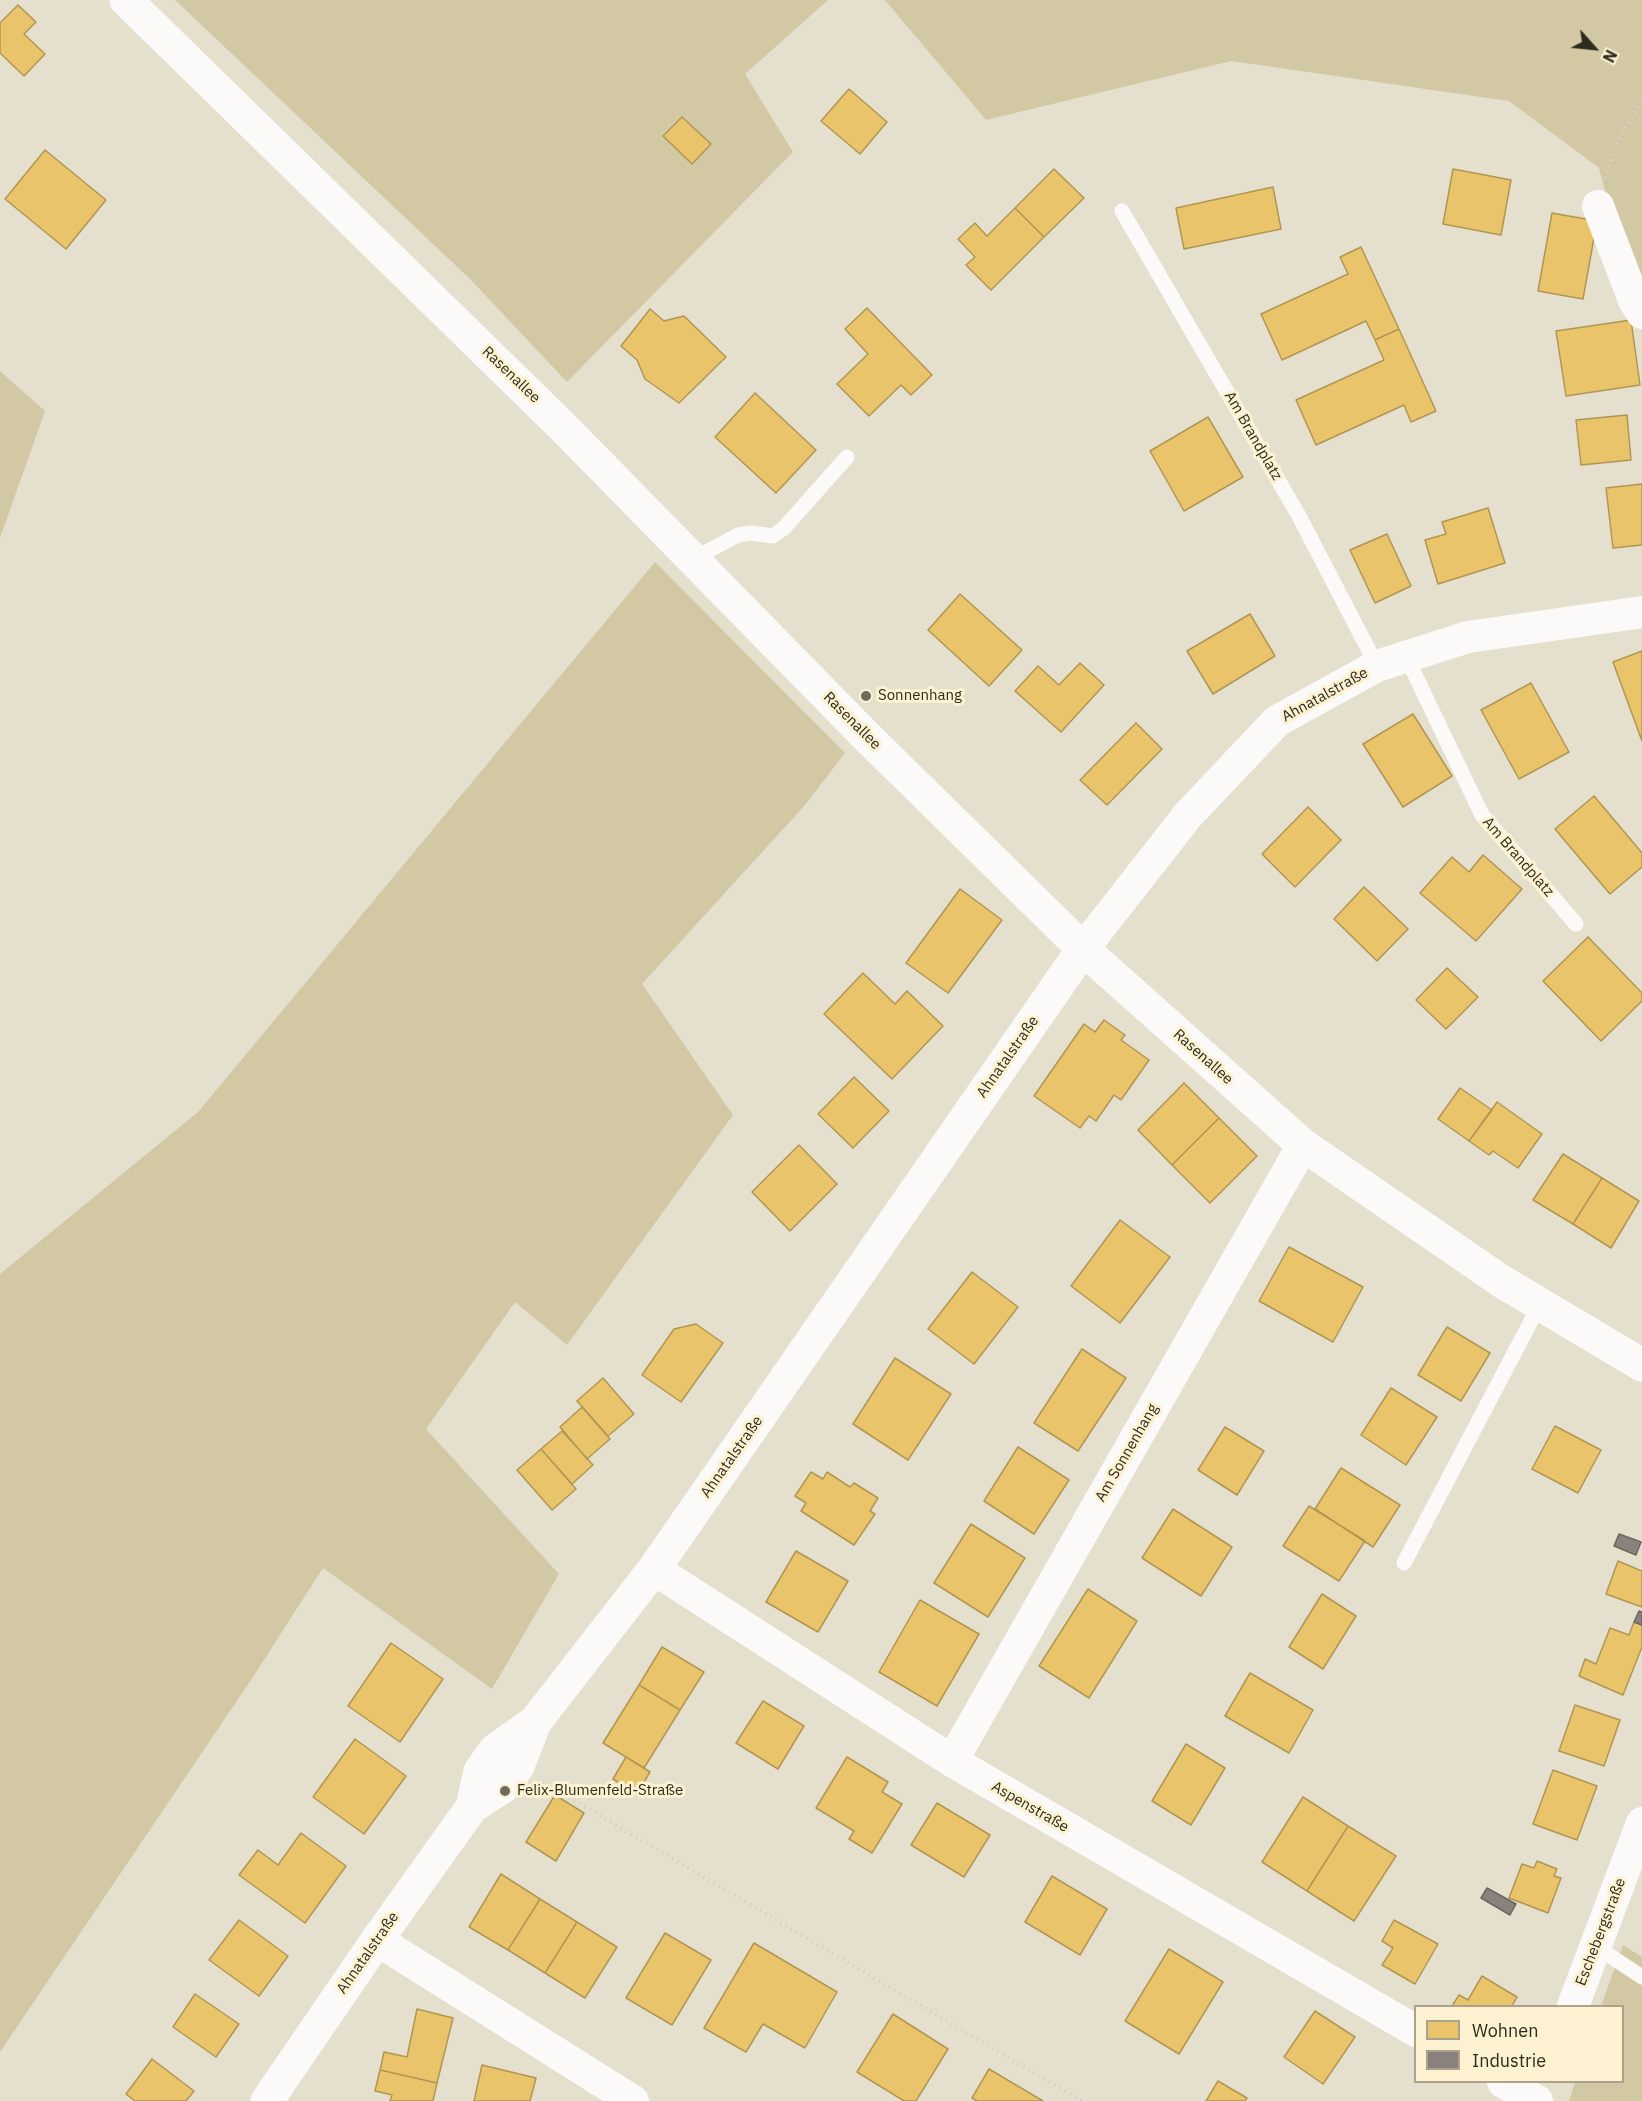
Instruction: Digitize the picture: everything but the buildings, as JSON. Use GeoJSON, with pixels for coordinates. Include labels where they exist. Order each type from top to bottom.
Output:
{"type":"FeatureCollection","features":[{"type":"Feature","properties":{"kind":"main road","name":"Rasenallee"},"geometry":{"type":"LineString","coordinates":[[126,0],[564,428],[867,737],[1083,949],[1302,1145],[1501,1281],[1642,1365]]}},
{"type":"Feature","properties":{"kind":"main road","name":"Ahnatalstraße"},"geometry":{"type":"LineString","coordinates":[[267,2101],[377,1940],[472,1807],[503,1787],[518,1766],[535,1722],[654,1569],[1083,949]]}},
{"type":"Feature","properties":{"kind":"main road","name":"Ahnatalstraße"},"geometry":{"type":"LineString","coordinates":[[472,1807],[480,1771],[495,1750],[535,1722]]}},
{"type":"Feature","properties":{"kind":"street"},"geometry":{"type":"LineString","coordinates":[[1598,206],[1634,300],[1642,313]]}},
{"type":"Feature","properties":{"kind":"street","name":"Ahnatalstraße"},"geometry":{"type":"LineString","coordinates":[[1083,949],[1188,815],[1277,722],[1391,661],[1468,637],[1642,612]]}},
{"type":"Feature","properties":{"kind":"street","name":"Am Sonnenhang"},"geometry":{"type":"LineString","coordinates":[[952,1761],[1302,1145]]}},
{"type":"Feature","properties":{"kind":"street","name":"Aspenstraße"},"geometry":{"type":"LineString","coordinates":[[654,1569],[952,1761],[1414,2030]]}},
{"type":"Feature","properties":{"kind":"street","name":"Eschebergstraße"},"geometry":{"type":"LineString","coordinates":[[1574,2005],[1642,1823]]}},
{"type":"Feature","properties":{"kind":"street"},"geometry":{"type":"LineString","coordinates":[[377,1940],[633,2101]]}},
{"type":"Feature","properties":{"kind":"street"},"geometry":{"type":"LineString","coordinates":[[1505,2083],[1537,2101],[1544,2083]]}},
{"type":"Feature","properties":{"kind":"lane","name":"Am Brandplatz"},"geometry":{"type":"LineString","coordinates":[[1122,211],[1299,516],[1391,661],[1482,815],[1576,924]]}},
{"type":"Feature","properties":{"kind":"lane"},"geometry":{"type":"LineString","coordinates":[[693,559],[738,535],[752,533],[773,536],[784,528],[847,457]]}},
{"type":"Feature","properties":{"kind":"lane"},"geometry":{"type":"LineString","coordinates":[[1404,1563],[1540,1304]]}},
{"type":"Feature","properties":{"kind":"lane"},"geometry":{"type":"LineString","coordinates":[[1596,1946],[1642,1977]]}},
{"type":"Feature","properties":{"kind":"path"},"geometry":{"type":"LineString","coordinates":[[1598,206],[1608,168],[1620,137],[1642,100]]}},
{"type":"Feature","properties":{"kind":"path"},"geometry":{"type":"LineString","coordinates":[[518,1766],[653,1849],[1082,2101]]}},
{"type":"Feature","properties":{"kind":"shaded area"},"geometry":{"type":"Polygon","coordinates":[[[175,0],[828,0],[745,74],[793,152],[567,382],[470,279],[175,0]]]}},
{"type":"Feature","properties":{"kind":"shaded area"},"geometry":{"type":"Polygon","coordinates":[[[885,0],[1642,0],[1642,282],[1618,237],[1599,168],[1509,101],[1231,61],[986,120],[885,0]]]}},
{"type":"Feature","properties":{"kind":"shaded area"},"geometry":{"type":"Polygon","coordinates":[[[0,371],[45,411],[0,538],[0,371]]]}},
{"type":"Feature","properties":{"kind":"shaded area"},"geometry":{"type":"Polygon","coordinates":[[[655,562],[845,753],[805,805],[642,984],[733,1115],[567,1345],[515,1302],[426,1429],[559,1574],[492,1689],[323,1568],[253,1677],[0,2052],[0,1274],[198,1112],[655,562]]]}},
{"type":"Feature","properties":{"kind":"shaded area"},"geometry":{"type":"Polygon","coordinates":[[[1623,1945],[1642,1957],[1642,2101],[1569,2101],[1575,2083],[1624,2083],[1624,2005],[1601,2005],[1623,1945]]]}},
{"type":"Feature","properties":{"kind":"place","name":"Sonnenhang"},"geometry":{"type":"Point","coordinates":[866,696]}},
{"type":"Feature","properties":{"kind":"place","name":"Felix-Blumenfeld-Straße"},"geometry":{"type":"Point","coordinates":[505,1791]}}]}
